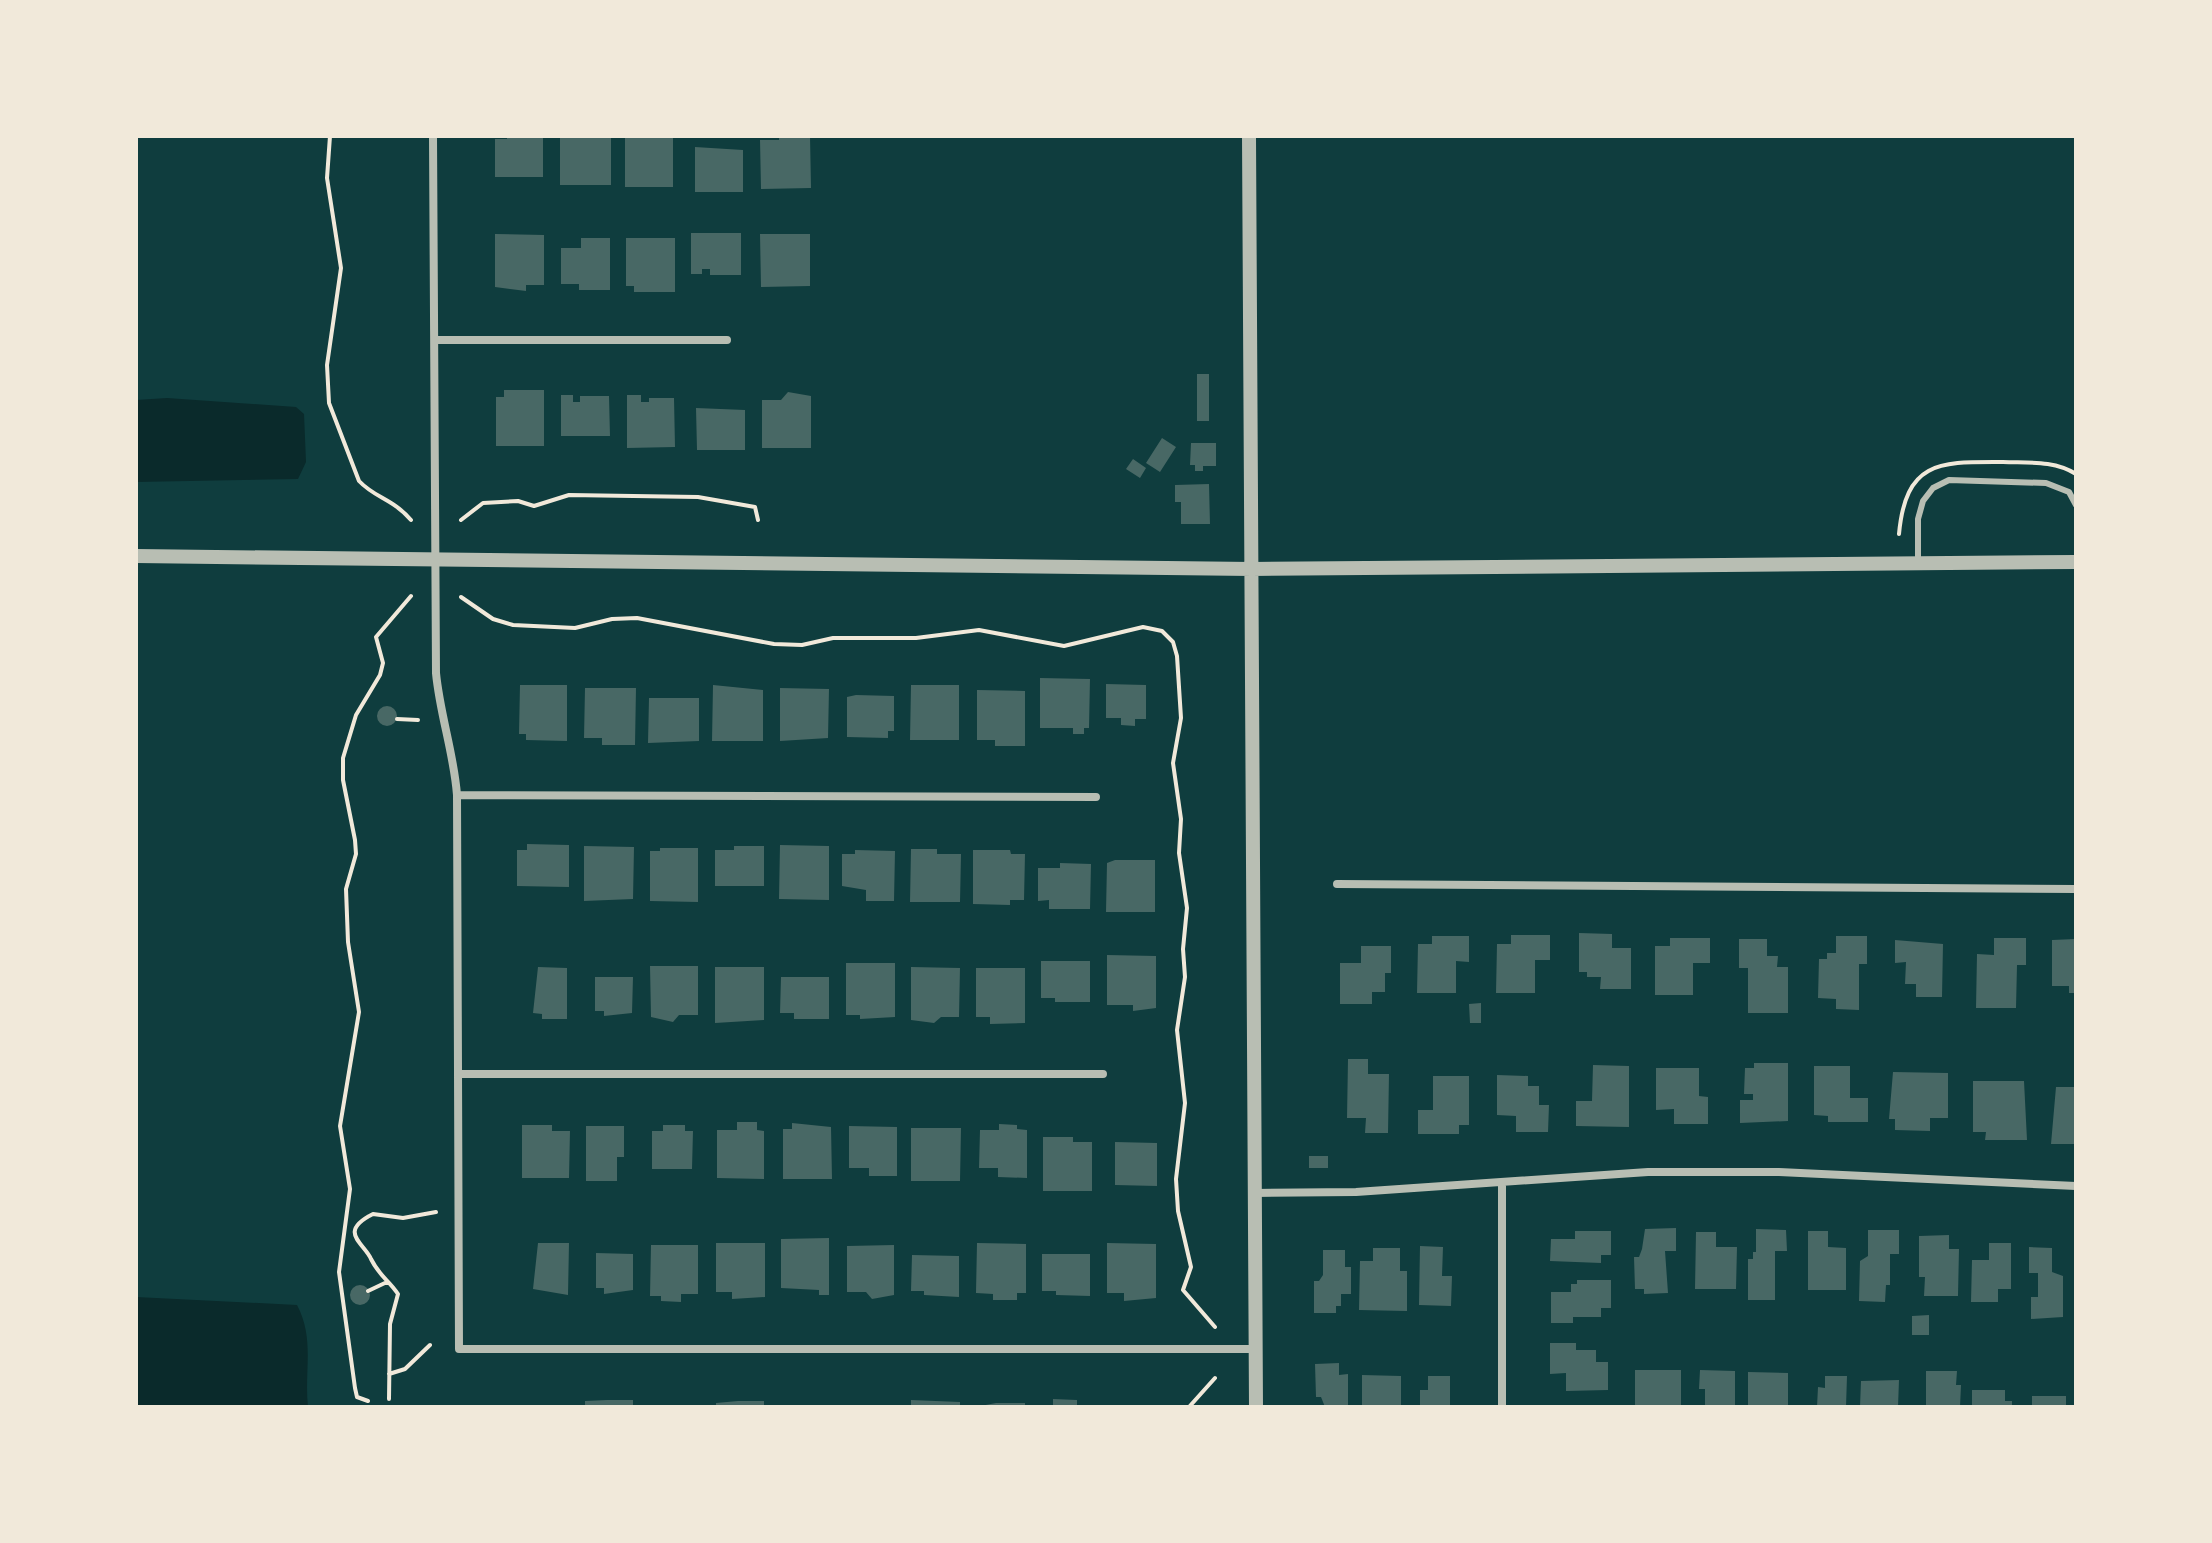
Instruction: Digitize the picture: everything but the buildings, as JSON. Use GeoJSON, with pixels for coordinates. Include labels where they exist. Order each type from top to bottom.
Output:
{"type":"FeatureCollection","features":[{"type":"Feature","properties":{"kind":"street"},"geometry":{"type":"LineString","coordinates":[[433,136],[439,702],[455,766],[457,795],[459,1349],[1254,1349]]}},
{"type":"Feature","properties":{"kind":"street"},"geometry":{"type":"LineString","coordinates":[[1249,136],[1256,1407]]}},
{"type":"Feature","properties":{"kind":"street"},"geometry":{"type":"LineString","coordinates":[[435,340],[727,340]]}},
{"type":"Feature","properties":{"kind":"street"},"geometry":{"type":"LineString","coordinates":[[136,556],[437,557],[1252,569],[2076,562]]}},
{"type":"Feature","properties":{"kind":"street"},"geometry":{"type":"LineString","coordinates":[[457,795],[1096,797]]}},
{"type":"Feature","properties":{"kind":"street"},"geometry":{"type":"LineString","coordinates":[[1337,884],[2076,889]]}},
{"type":"Feature","properties":{"kind":"street"},"geometry":{"type":"LineString","coordinates":[[458,1074],[1103,1074]]}},
{"type":"Feature","properties":{"kind":"street"},"geometry":{"type":"LineString","coordinates":[[1254,1193],[1502,1184],[1648,1172],[1779,1172],[2076,1186]]}},
{"type":"Feature","properties":{"kind":"street"},"geometry":{"type":"LineString","coordinates":[[1502,1184],[1502,1407]]}},
{"type":"Feature","properties":{"kind":"lane"},"geometry":{"type":"LineString","coordinates":[[1918,563],[1918,519],[1923,501],[1933,488],[1949,480],[2046,483],[2069,492],[2076,505]]}},
{"type":"Feature","properties":{"kind":"path"},"geometry":{"type":"LineString","coordinates":[[330,136],[327,178],[341,268],[332,351],[327,365],[332,415],[359,481],[367,490],[394,502],[411,520]]}},
{"type":"Feature","properties":{"kind":"path"},"geometry":{"type":"LineString","coordinates":[[461,520],[483,503],[518,501],[534,506],[569,495],[698,497],[755,507],[758,520]]}},
{"type":"Feature","properties":{"kind":"path"},"geometry":{"type":"LineString","coordinates":[[368,1401],[357,1397],[339,1272],[350,1189],[340,1126],[359,1012],[348,942],[346,889],[356,854],[343,780],[343,758],[356,715],[380,675],[383,663],[376,637],[411,596]]}},
{"type":"Feature","properties":{"kind":"path"},"geometry":{"type":"LineString","coordinates":[[397,719],[418,720]]}},
{"type":"Feature","properties":{"kind":"path"},"geometry":{"type":"LineString","coordinates":[[389,1399],[390,1324],[398,1298],[374,1269],[370,1255],[358,1245],[356,1233],[360,1222],[373,1214],[403,1218],[436,1212]]}},
{"type":"Feature","properties":{"kind":"path"},"geometry":{"type":"LineString","coordinates":[[368,1291],[387,1282]]}},
{"type":"Feature","properties":{"kind":"path"},"geometry":{"type":"LineString","coordinates":[[389,1374],[405,1369],[430,1345]]}},
{"type":"Feature","properties":{"kind":"path"},"geometry":{"type":"LineString","coordinates":[[1189,1407],[1215,1378]]}},
{"type":"Feature","properties":{"kind":"water"},"geometry":{"type":"Polygon","coordinates":[[[167,398],[296,407],[304,414],[306,462],[298,479],[136,482],[136,400],[167,398]]]}},
{"type":"Feature","properties":{"kind":"water"},"geometry":{"type":"Polygon","coordinates":[[[136,1297],[297,1305],[306,1330],[308,1407],[136,1407],[136,1297]]]}}]}
